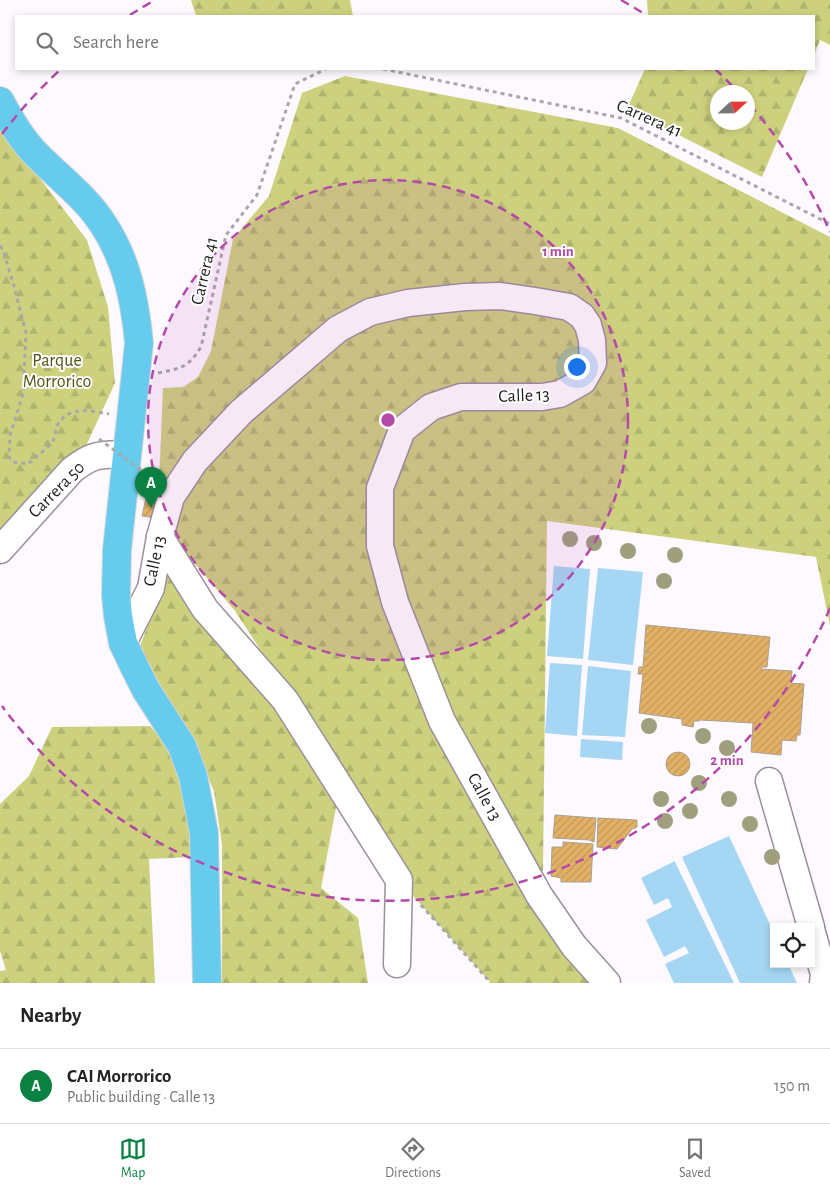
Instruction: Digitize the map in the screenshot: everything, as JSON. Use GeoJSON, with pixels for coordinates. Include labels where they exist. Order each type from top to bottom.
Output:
{"type":"FeatureCollection","features":[{"type":"Feature","properties":{"kind":"highway"},"geometry":{"type":"LineString","coordinates":[[0,102],[12,125],[34,151],[78,194],[103,222],[119,251],[130,281],[139,343],[117,550],[118,616],[123,643],[146,690],[182,746],[193,776],[204,833],[207,983]]}},
{"type":"Feature","properties":{"kind":"street","name":"Calle 13"},"geometry":{"type":"LineString","coordinates":[[123,643],[151,588],[160,537],[171,497],[195,461],[241,412],[338,329],[370,312],[408,302],[465,296],[500,296],[535,301],[569,307],[582,316],[588,325],[592,340],[593,363],[583,381],[560,394],[542,397],[461,397],[431,407],[402,430],[380,488],[380,546],[395,602],[442,721],[539,895],[574,946],[607,983]]}},
{"type":"Feature","properties":{"kind":"street","name":"Carrera 50"},"geometry":{"type":"LineString","coordinates":[[0,550],[72,470],[86,459],[97,455],[127,454]]}},
{"type":"Feature","properties":{"kind":"street"},"geometry":{"type":"LineString","coordinates":[[160,537],[205,609],[285,700],[399,880],[397,964]]}},
{"type":"Feature","properties":{"kind":"street"},"geometry":{"type":"LineString","coordinates":[[769,781],[810,923]]}},
{"type":"Feature","properties":{"kind":"street"},"geometry":{"type":"LineString","coordinates":[[815,942],[824,974],[823,983]]}},
{"type":"Feature","properties":{"kind":"path","name":"Carrera 41"},"geometry":{"type":"LineString","coordinates":[[135,378],[180,368],[193,361],[201,347],[204,336],[226,235],[257,195],[295,84],[324,70]]}},
{"type":"Feature","properties":{"kind":"path","name":"Carrera 41"},"geometry":{"type":"LineString","coordinates":[[388,70],[621,118],[830,224]]}},
{"type":"Feature","properties":{"kind":"path"},"geometry":{"type":"LineString","coordinates":[[0,246],[3,250],[14,286],[26,333],[23,394],[10,436],[9,457],[13,462],[28,464],[51,444],[57,425],[67,414],[76,411],[131,417]]}},
{"type":"Feature","properties":{"kind":"path"},"geometry":{"type":"LineString","coordinates":[[99,439],[149,476]]}},
{"type":"Feature","properties":{"kind":"path"},"geometry":{"type":"LineString","coordinates":[[399,880],[490,983]]}},
{"type":"Feature","properties":{"kind":"green space"},"geometry":{"type":"Polygon","coordinates":[[[191,0],[350,0],[353,15],[196,15],[191,0]]]}},
{"type":"Feature","properties":{"kind":"green space"},"geometry":{"type":"Polygon","coordinates":[[[647,0],[830,0],[830,45],[820,40],[815,52],[815,15],[648,15],[647,0]]]}},
{"type":"Feature","properties":{"kind":"green space"},"geometry":{"type":"Polygon","coordinates":[[[645,70],[808,70],[762,177],[627,109],[645,70]]]}},
{"type":"Feature","properties":{"kind":"green space"},"geometry":{"type":"Polygon","coordinates":[[[345,76],[618,128],[830,237],[830,626],[816,557],[547,521],[543,871],[511,866],[594,983],[491,983],[399,880],[406,872],[235,611],[178,544],[159,482],[163,388],[183,387],[198,377],[211,351],[233,239],[269,196],[302,93],[345,76]]]}},
{"type":"Feature","properties":{"kind":"green space","name":"Parque Morrorico"},"geometry":{"type":"Polygon","coordinates":[[[0,126],[87,240],[108,307],[115,383],[85,448],[0,535],[0,126]]]}},
{"type":"Feature","properties":{"kind":"green space"},"geometry":{"type":"Polygon","coordinates":[[[168,568],[261,683],[338,797],[321,888],[358,918],[368,983],[222,983],[222,845],[214,791],[187,729],[138,652],[168,568]]]}},
{"type":"Feature","properties":{"kind":"green space"},"geometry":{"type":"Polygon","coordinates":[[[150,726],[173,756],[180,771],[187,802],[191,857],[149,859],[155,983],[0,983],[0,971],[6,970],[0,951],[0,804],[29,776],[52,727],[150,726]]]}},
{"type":"Feature","properties":{"kind":"water"},"geometry":{"type":"Polygon","coordinates":[[[554,566],[590,569],[583,659],[547,656],[554,566]]]}},
{"type":"Feature","properties":{"kind":"water"},"geometry":{"type":"Polygon","coordinates":[[[598,568],[643,572],[633,665],[588,660],[598,568]]]}},
{"type":"Feature","properties":{"kind":"water"},"geometry":{"type":"Polygon","coordinates":[[[550,663],[582,665],[577,736],[545,733],[550,663]]]}},
{"type":"Feature","properties":{"kind":"water"},"geometry":{"type":"Polygon","coordinates":[[[588,666],[631,671],[625,737],[582,735],[588,666]]]}},
{"type":"Feature","properties":{"kind":"water"},"geometry":{"type":"Polygon","coordinates":[[[581,739],[623,742],[622,760],[580,757],[581,739]]]}},
{"type":"Feature","properties":{"kind":"water"},"geometry":{"type":"Polygon","coordinates":[[[729,836],[770,924],[770,968],[790,968],[797,983],[740,983],[682,857],[729,836]]]}},
{"type":"Feature","properties":{"kind":"water"},"geometry":{"type":"Polygon","coordinates":[[[675,861],[734,983],[674,983],[665,964],[689,953],[685,946],[664,957],[646,920],[672,907],[668,898],[654,905],[641,878],[675,861]]]}},
{"type":"Feature","properties":{"kind":"building"},"geometry":{"type":"Polygon","coordinates":[[[146,498],[160,501],[157,518],[142,516],[146,498]]]}},
{"type":"Feature","properties":{"kind":"building"},"geometry":{"type":"Polygon","coordinates":[[[646,625],[770,637],[767,667],[762,667],[761,669],[792,671],[791,683],[804,684],[800,735],[797,735],[796,741],[782,740],[781,755],[751,752],[753,723],[700,720],[694,721],[693,727],[682,725],[682,719],[639,713],[643,674],[638,674],[639,667],[643,667],[644,653],[650,652],[644,652],[646,625]]]}},
{"type":"Feature","properties":{"kind":"building"},"geometry":{"type":"Polygon","coordinates":[[[678,752],[683,753],[689,759],[689,769],[683,775],[678,776],[673,775],[667,769],[666,764],[667,759],[673,753],[678,752]]]}},
{"type":"Feature","properties":{"kind":"building"},"geometry":{"type":"Polygon","coordinates":[[[555,815],[596,818],[594,842],[589,840],[553,838],[555,815]]]}},
{"type":"Feature","properties":{"kind":"building"},"geometry":{"type":"Polygon","coordinates":[[[598,818],[637,820],[637,827],[632,829],[617,849],[597,847],[598,818]]]}},
{"type":"Feature","properties":{"kind":"building"},"geometry":{"type":"Polygon","coordinates":[[[563,842],[593,844],[591,882],[561,882],[561,878],[551,876],[552,847],[563,847],[563,842]]]}},
{"type":"Feature","properties":{"kind":"place","name":"CAI Morrorico"},"geometry":{"type":"Point","coordinates":[151,508]}}]}
